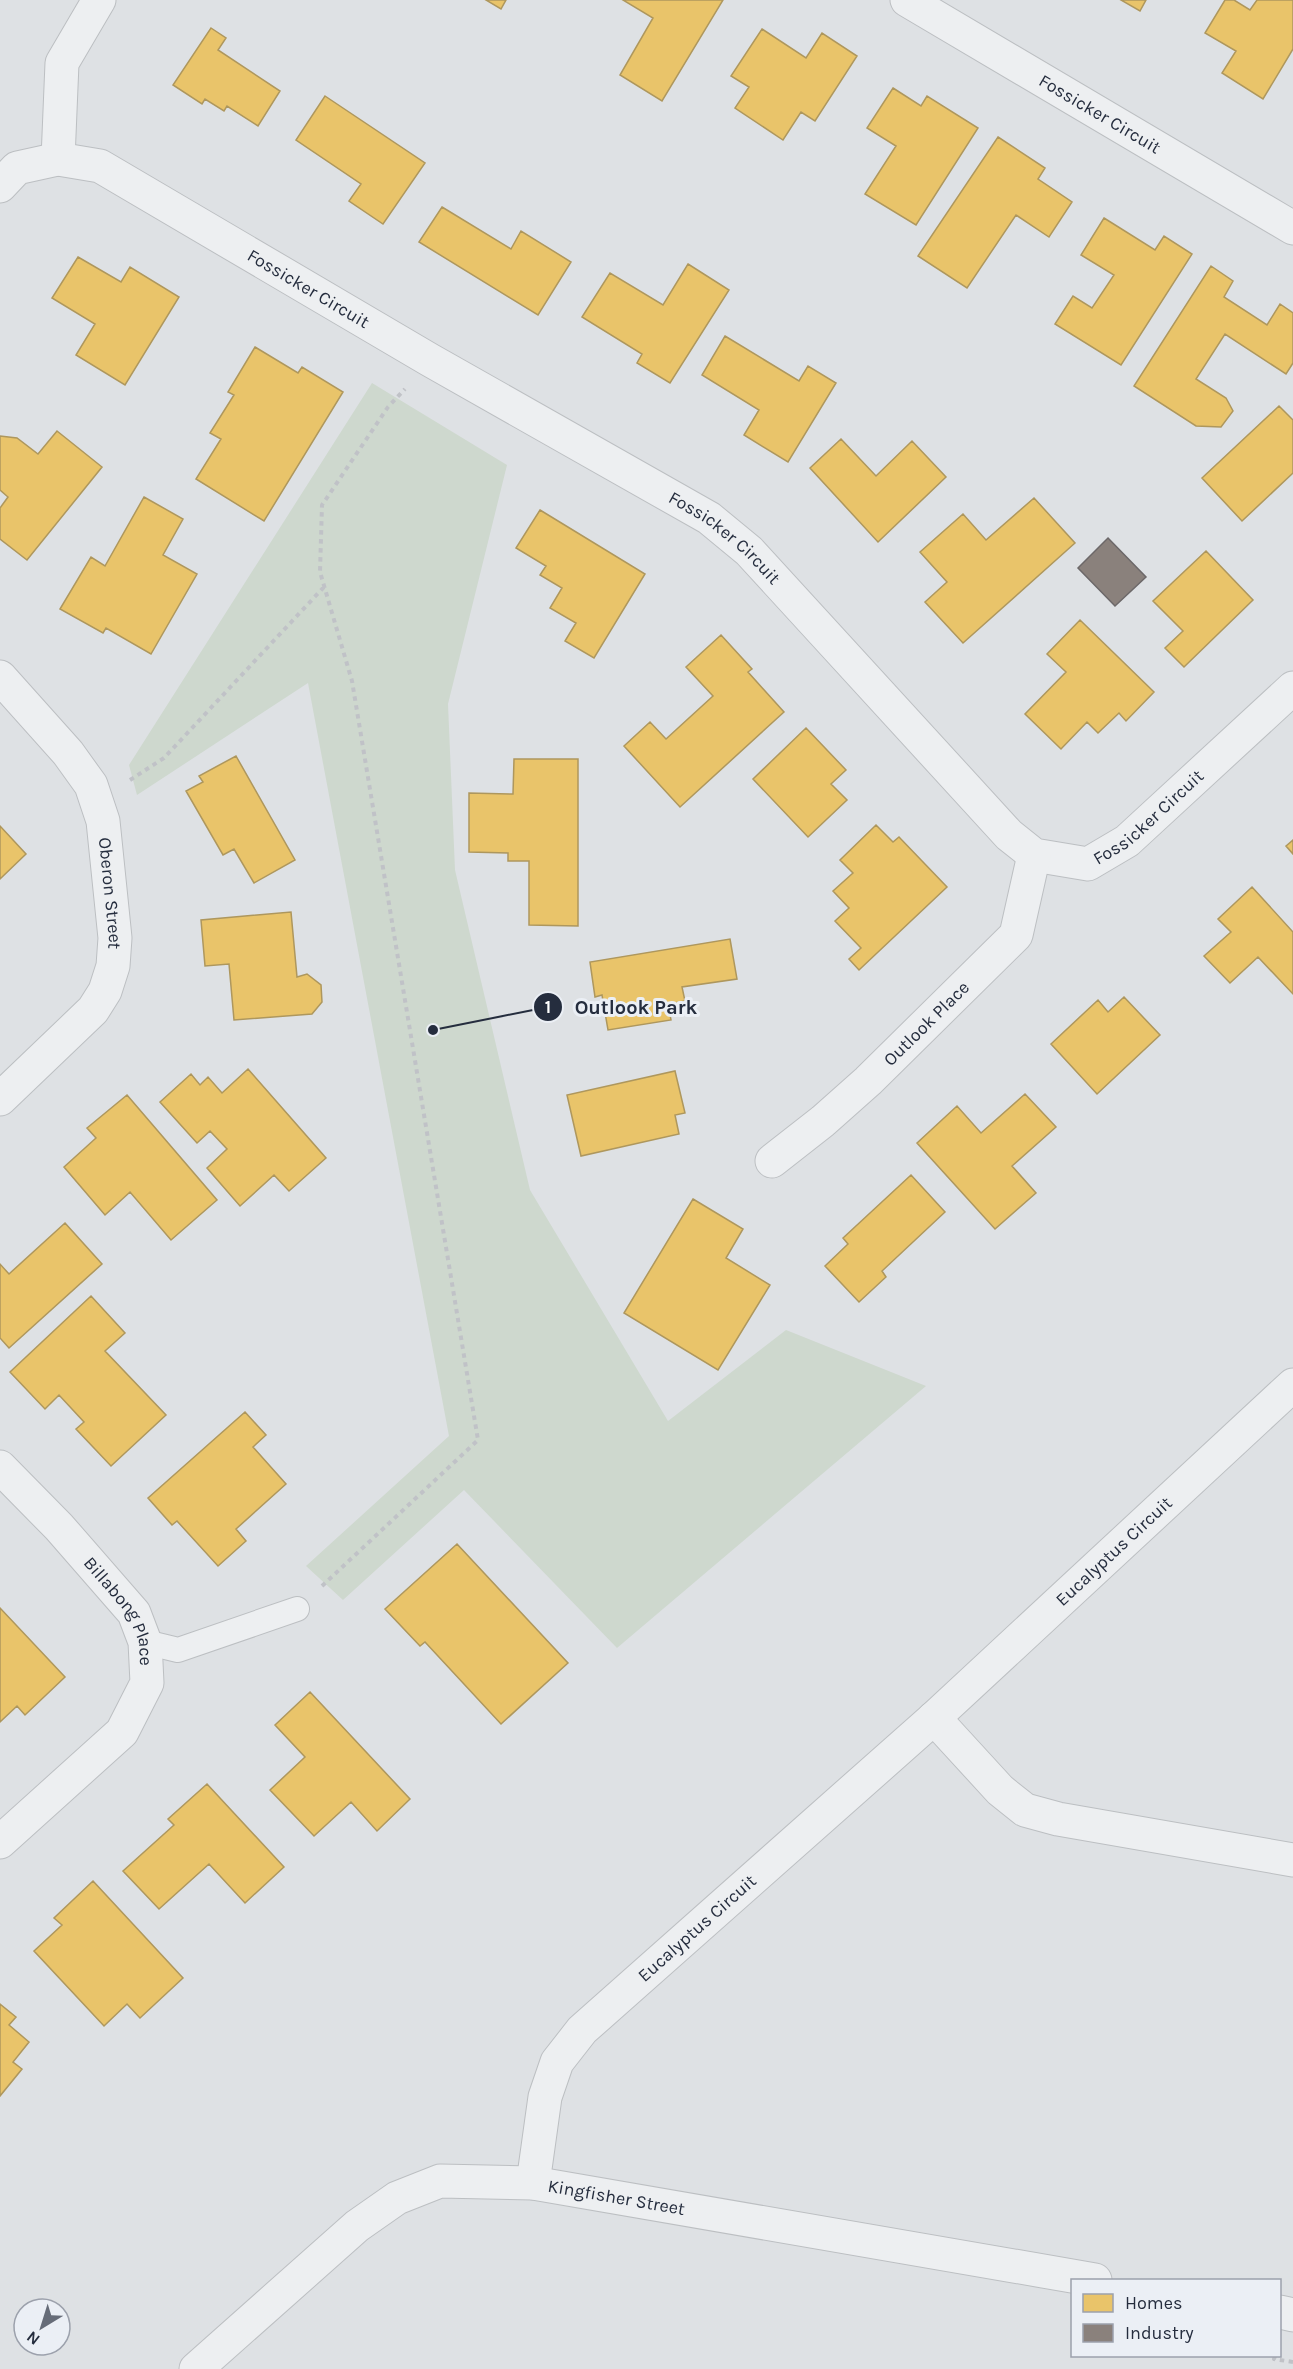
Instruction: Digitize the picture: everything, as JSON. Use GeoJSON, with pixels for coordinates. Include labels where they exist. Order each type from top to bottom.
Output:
{"type":"FeatureCollection","features":[{"type":"Feature","properties":{"kind":"street"},"geometry":{"type":"LineString","coordinates":[[58,159],[62,63],[99,0]]}},
{"type":"Feature","properties":{"kind":"street","name":"Fossicker Circuit"},"geometry":{"type":"LineString","coordinates":[[907,0],[1293,228]]}},
{"type":"Feature","properties":{"kind":"street","name":"Fossicker Circuit"},"geometry":{"type":"LineString","coordinates":[[0,186],[17,168],[58,159],[100,166],[430,360],[709,518],[749,551],[1009,835],[1034,855],[1088,864],[1127,841],[1293,688]]}},
{"type":"Feature","properties":{"kind":"street","name":"Oberon Street"},"geometry":{"type":"LineString","coordinates":[[0,677],[68,753],[91,784],[103,820],[116,938],[113,966],[105,991],[93,1010],[0,1100]]}},
{"type":"Feature","properties":{"kind":"street","name":"Outlook Place"},"geometry":{"type":"LineString","coordinates":[[772,1161],[824,1121],[868,1081],[1016,935],[1034,855]]}},
{"type":"Feature","properties":{"kind":"street","name":"Eucalyptus Circuit"},"geometry":{"type":"LineString","coordinates":[[533,2183],[545,2097],[557,2062],[582,2030],[934,1718],[1293,1385]]}},
{"type":"Feature","properties":{"kind":"street","name":"Billabong Place"},"geometry":{"type":"LineString","coordinates":[[0,1467],[59,1527],[134,1612],[146,1642],[147,1683],[122,1732],[0,1842]]}},
{"type":"Feature","properties":{"kind":"street"},"geometry":{"type":"LineString","coordinates":[[934,1718],[1000,1790],[1025,1810],[1058,1819],[1293,1860]]}},
{"type":"Feature","properties":{"kind":"street","name":"Kingfisher Street"},"geometry":{"type":"LineString","coordinates":[[196,2369],[357,2226],[397,2198],[440,2181],[533,2183],[1089,2279]]}},
{"type":"Feature","properties":{"kind":"lane"},"geometry":{"type":"LineString","coordinates":[[146,1642],[178,1650],[297,1609]]}},
{"type":"Feature","properties":{"kind":"path"},"geometry":{"type":"LineString","coordinates":[[297,1609],[478,1440],[352,681],[320,572],[322,505],[388,407],[430,360]]}},
{"type":"Feature","properties":{"kind":"path"},"geometry":{"type":"LineString","coordinates":[[96,801],[164,758],[324,587]]}},
{"type":"Feature","properties":{"kind":"path"},"geometry":{"type":"LineString","coordinates":[[1274,2357],[1274,2359],[1293,2362]]}},
{"type":"Feature","properties":{"kind":"shaded area"},"geometry":{"type":"Polygon","coordinates":[[[372,383],[507,465],[448,704],[455,870],[530,1190],[668,1421],[786,1330],[926,1386],[617,1648],[464,1490],[343,1600],[306,1566],[449,1436],[308,683],[137,795],[129,765],[372,383]]]}},
{"type":"Feature","properties":{"kind":"building: Homes"},"geometry":{"type":"Polygon","coordinates":[[[486,0],[506,0],[501,9],[486,0]]]}},
{"type":"Feature","properties":{"kind":"building: Homes"},"geometry":{"type":"Polygon","coordinates":[[[623,0],[723,0],[662,101],[620,75],[653,18],[623,0]]]}},
{"type":"Feature","properties":{"kind":"building: Homes"},"geometry":{"type":"Polygon","coordinates":[[[1121,0],[1146,0],[1140,11],[1121,0]]]}},
{"type":"Feature","properties":{"kind":"building: Homes"},"geometry":{"type":"Polygon","coordinates":[[[1225,0],[1234,0],[1250,10],[1257,0],[1293,0],[1293,49],[1263,99],[1222,73],[1236,51],[1205,33],[1225,0]]]}},
{"type":"Feature","properties":{"kind":"building: Homes"},"geometry":{"type":"Polygon","coordinates":[[[211,28],[226,38],[218,50],[280,91],[258,126],[227,106],[224,111],[205,99],[202,104],[173,85],[211,28]]]}},
{"type":"Feature","properties":{"kind":"building: Homes"},"geometry":{"type":"Polygon","coordinates":[[[762,29],[806,58],[822,33],[857,56],[815,121],[801,112],[783,140],[735,108],[749,87],[731,76],[762,29]]]}},
{"type":"Feature","properties":{"kind":"building: Homes"},"geometry":{"type":"Polygon","coordinates":[[[893,88],[921,106],[927,96],[978,128],[916,225],[865,194],[896,146],[867,128],[893,88]]]}},
{"type":"Feature","properties":{"kind":"building: Homes"},"geometry":{"type":"Polygon","coordinates":[[[325,96],[425,163],[383,224],[349,201],[361,184],[296,140],[325,96]]]}},
{"type":"Feature","properties":{"kind":"building: Homes"},"geometry":{"type":"Polygon","coordinates":[[[998,137],[1045,168],[1038,179],[1072,202],[1049,237],[1016,215],[967,288],[918,256],[998,137]]]}},
{"type":"Feature","properties":{"kind":"building: Homes"},"geometry":{"type":"Polygon","coordinates":[[[442,207],[511,249],[521,231],[571,262],[538,315],[419,242],[442,207]]]}},
{"type":"Feature","properties":{"kind":"building: Homes"},"geometry":{"type":"Polygon","coordinates":[[[1104,218],[1155,250],[1164,236],[1192,254],[1121,365],[1055,324],[1073,296],[1092,308],[1114,275],[1081,255],[1104,218]]]}},
{"type":"Feature","properties":{"kind":"building: Homes"},"geometry":{"type":"Polygon","coordinates":[[[78,257],[121,282],[130,267],[179,297],[125,385],[76,355],[95,324],[52,298],[78,257]]]}},
{"type":"Feature","properties":{"kind":"building: Homes"},"geometry":{"type":"Polygon","coordinates":[[[688,264],[729,290],[670,383],[637,363],[642,354],[582,317],[610,273],[663,305],[688,264]]]}},
{"type":"Feature","properties":{"kind":"building: Homes"},"geometry":{"type":"Polygon","coordinates":[[[1211,266],[1233,281],[1224,297],[1267,325],[1280,304],[1293,313],[1293,363],[1286,374],[1225,334],[1196,379],[1226,398],[1233,411],[1221,427],[1196,426],[1134,386],[1211,266]]]}},
{"type":"Feature","properties":{"kind":"building: Homes"},"geometry":{"type":"Polygon","coordinates":[[[725,336],[799,381],[808,366],[836,383],[788,462],[744,435],[759,410],[702,375],[725,336]]]}},
{"type":"Feature","properties":{"kind":"building: Homes"},"geometry":{"type":"Polygon","coordinates":[[[255,347],[298,373],[302,367],[343,392],[264,521],[196,479],[221,439],[210,433],[234,395],[228,392],[255,347]]]}},
{"type":"Feature","properties":{"kind":"building: Homes"},"geometry":{"type":"Polygon","coordinates":[[[1279,406],[1293,420],[1293,473],[1242,521],[1202,478],[1279,406]]]}},
{"type":"Feature","properties":{"kind":"building: Homes"},"geometry":{"type":"Polygon","coordinates":[[[57,431],[102,467],[27,560],[0,539],[0,508],[8,497],[0,490],[0,436],[17,438],[38,454],[57,431]]]}},
{"type":"Feature","properties":{"kind":"building: Homes"},"geometry":{"type":"Polygon","coordinates":[[[841,439],[876,476],[912,441],[946,477],[878,542],[810,468],[841,439]]]}},
{"type":"Feature","properties":{"kind":"building: Homes"},"geometry":{"type":"Polygon","coordinates":[[[144,497],[183,519],[163,555],[197,574],[151,654],[106,628],[103,633],[60,609],[91,557],[105,566],[144,497]]]}},
{"type":"Feature","properties":{"kind":"building: Homes"},"geometry":{"type":"Polygon","coordinates":[[[1034,498],[1075,543],[963,643],[925,602],[947,582],[920,552],[963,514],[986,540],[1034,498]]]}},
{"type":"Feature","properties":{"kind":"building: Homes"},"geometry":{"type":"Polygon","coordinates":[[[540,510],[645,574],[594,658],[565,641],[576,623],[550,608],[562,588],[540,575],[546,566],[516,548],[540,510]]]}},
{"type":"Feature","properties":{"kind":"building: Homes"},"geometry":{"type":"Polygon","coordinates":[[[1206,551],[1253,600],[1184,667],[1165,648],[1183,631],[1153,601],[1206,551]]]}},
{"type":"Feature","properties":{"kind":"building: Homes"},"geometry":{"type":"Polygon","coordinates":[[[1080,620],[1154,692],[1126,721],[1119,713],[1098,733],[1087,722],[1061,749],[1025,714],[1066,672],[1047,654],[1080,620]]]}},
{"type":"Feature","properties":{"kind":"building: Homes"},"geometry":{"type":"Polygon","coordinates":[[[721,635],[752,669],[748,672],[784,712],[680,807],[624,746],[650,722],[666,739],[713,696],[686,667],[721,635]]]}},
{"type":"Feature","properties":{"kind":"building: Homes"},"geometry":{"type":"Polygon","coordinates":[[[806,728],[846,770],[831,784],[847,800],[808,837],[753,779],[806,728]]]}},
{"type":"Feature","properties":{"kind":"building: Homes"},"geometry":{"type":"Polygon","coordinates":[[[236,756],[295,860],[254,883],[234,849],[223,855],[186,791],[203,782],[199,776],[236,756]]]}},
{"type":"Feature","properties":{"kind":"building: Homes"},"geometry":{"type":"Polygon","coordinates":[[[514,759],[578,759],[578,926],[529,925],[529,861],[508,861],[508,853],[469,852],[469,793],[513,794],[514,759]]]}},
{"type":"Feature","properties":{"kind":"building: Homes"},"geometry":{"type":"Polygon","coordinates":[[[876,825],[893,842],[899,837],[947,887],[859,970],[849,959],[861,948],[835,921],[849,908],[833,891],[853,873],[840,860],[876,825]]]}},
{"type":"Feature","properties":{"kind":"building: Homes"},"geometry":{"type":"Polygon","coordinates":[[[0,826],[26,854],[0,879],[0,826]]]}},
{"type":"Feature","properties":{"kind":"building: Homes"},"geometry":{"type":"Polygon","coordinates":[[[1293,840],[1293,854],[1286,846],[1293,840]]]}},
{"type":"Feature","properties":{"kind":"building: Homes"},"geometry":{"type":"Polygon","coordinates":[[[1252,887],[1293,932],[1293,994],[1258,957],[1230,983],[1204,956],[1231,932],[1218,919],[1252,887]]]}},
{"type":"Feature","properties":{"kind":"building: Homes"},"geometry":{"type":"Polygon","coordinates":[[[291,912],[297,977],[307,974],[321,985],[322,1002],[312,1014],[234,1020],[229,964],[205,966],[201,920],[291,912]]]}},
{"type":"Feature","properties":{"kind":"building: Homes"},"geometry":{"type":"Polygon","coordinates":[[[730,939],[737,979],[682,987],[685,1001],[668,1004],[671,1020],[608,1030],[602,995],[595,997],[590,962],[730,939]]]}},
{"type":"Feature","properties":{"kind":"building: Homes"},"geometry":{"type":"Polygon","coordinates":[[[1124,997],[1160,1035],[1097,1094],[1051,1044],[1098,1000],[1108,1012],[1124,997]]]}},
{"type":"Feature","properties":{"kind":"building: Homes"},"geometry":{"type":"Polygon","coordinates":[[[248,1069],[326,1158],[289,1191],[274,1175],[240,1206],[207,1168],[227,1149],[210,1131],[197,1143],[160,1102],[191,1074],[200,1085],[208,1077],[222,1093],[248,1069]]]}},
{"type":"Feature","properties":{"kind":"building: Homes"},"geometry":{"type":"Polygon","coordinates":[[[675,1071],[685,1113],[675,1115],[679,1134],[581,1156],[567,1095],[675,1071]]]}},
{"type":"Feature","properties":{"kind":"building: Homes"},"geometry":{"type":"Polygon","coordinates":[[[1025,1094],[1056,1127],[1012,1166],[1036,1193],[995,1229],[917,1143],[957,1106],[981,1133],[1025,1094]]]}},
{"type":"Feature","properties":{"kind":"building: Homes"},"geometry":{"type":"Polygon","coordinates":[[[127,1095],[217,1200],[171,1240],[130,1192],[105,1215],[64,1167],[96,1138],[87,1128],[127,1095]]]}},
{"type":"Feature","properties":{"kind":"building: Homes"},"geometry":{"type":"Polygon","coordinates":[[[911,1175],[945,1212],[882,1271],[886,1277],[859,1302],[825,1266],[848,1244],[843,1238],[911,1175]]]}},
{"type":"Feature","properties":{"kind":"building: Homes"},"geometry":{"type":"Polygon","coordinates":[[[693,1199],[743,1229],[726,1258],[770,1285],[718,1370],[624,1313],[693,1199]]]}},
{"type":"Feature","properties":{"kind":"building: Homes"},"geometry":{"type":"Polygon","coordinates":[[[65,1223],[102,1264],[9,1348],[0,1338],[0,1264],[9,1274],[65,1223]]]}},
{"type":"Feature","properties":{"kind":"building: Homes"},"geometry":{"type":"Polygon","coordinates":[[[91,1296],[125,1333],[105,1351],[166,1415],[111,1466],[76,1429],[84,1422],[59,1395],[45,1409],[10,1372],[91,1296]]]}},
{"type":"Feature","properties":{"kind":"building: Homes"},"geometry":{"type":"Polygon","coordinates":[[[245,1412],[266,1435],[253,1447],[286,1484],[236,1529],[246,1541],[218,1566],[177,1521],[172,1525],[148,1498],[245,1412]]]}},
{"type":"Feature","properties":{"kind":"building: Homes"},"geometry":{"type":"Polygon","coordinates":[[[457,1544],[568,1663],[501,1724],[425,1642],[420,1646],[385,1609],[457,1544]]]}},
{"type":"Feature","properties":{"kind":"building: Homes"},"geometry":{"type":"Polygon","coordinates":[[[0,1608],[65,1677],[25,1715],[17,1706],[0,1722],[0,1608]]]}},
{"type":"Feature","properties":{"kind":"building: Homes"},"geometry":{"type":"Polygon","coordinates":[[[310,1692],[410,1799],[377,1831],[351,1802],[314,1836],[270,1790],[305,1757],[275,1725],[310,1692]]]}},
{"type":"Feature","properties":{"kind":"building: Homes"},"geometry":{"type":"Polygon","coordinates":[[[207,1784],[284,1867],[245,1903],[209,1864],[159,1909],[123,1871],[174,1825],[168,1819],[207,1784]]]}},
{"type":"Feature","properties":{"kind":"building: Homes"},"geometry":{"type":"Polygon","coordinates":[[[93,1881],[183,1978],[140,2018],[127,2004],[104,2026],[34,1951],[62,1925],[54,1918],[93,1881]]]}},
{"type":"Feature","properties":{"kind":"building: Homes"},"geometry":{"type":"Polygon","coordinates":[[[0,2004],[16,2017],[9,2025],[29,2042],[13,2062],[22,2069],[0,2096],[0,2004]]]}},
{"type":"Feature","properties":{"kind":"building: Industry"},"geometry":{"type":"Polygon","coordinates":[[[1108,538],[1146,577],[1115,606],[1078,568],[1108,538]]]}},
{"type":"Feature","properties":{"kind":"place","name":"Outlook Park"},"geometry":{"type":"Point","coordinates":[433,1030]}}]}
